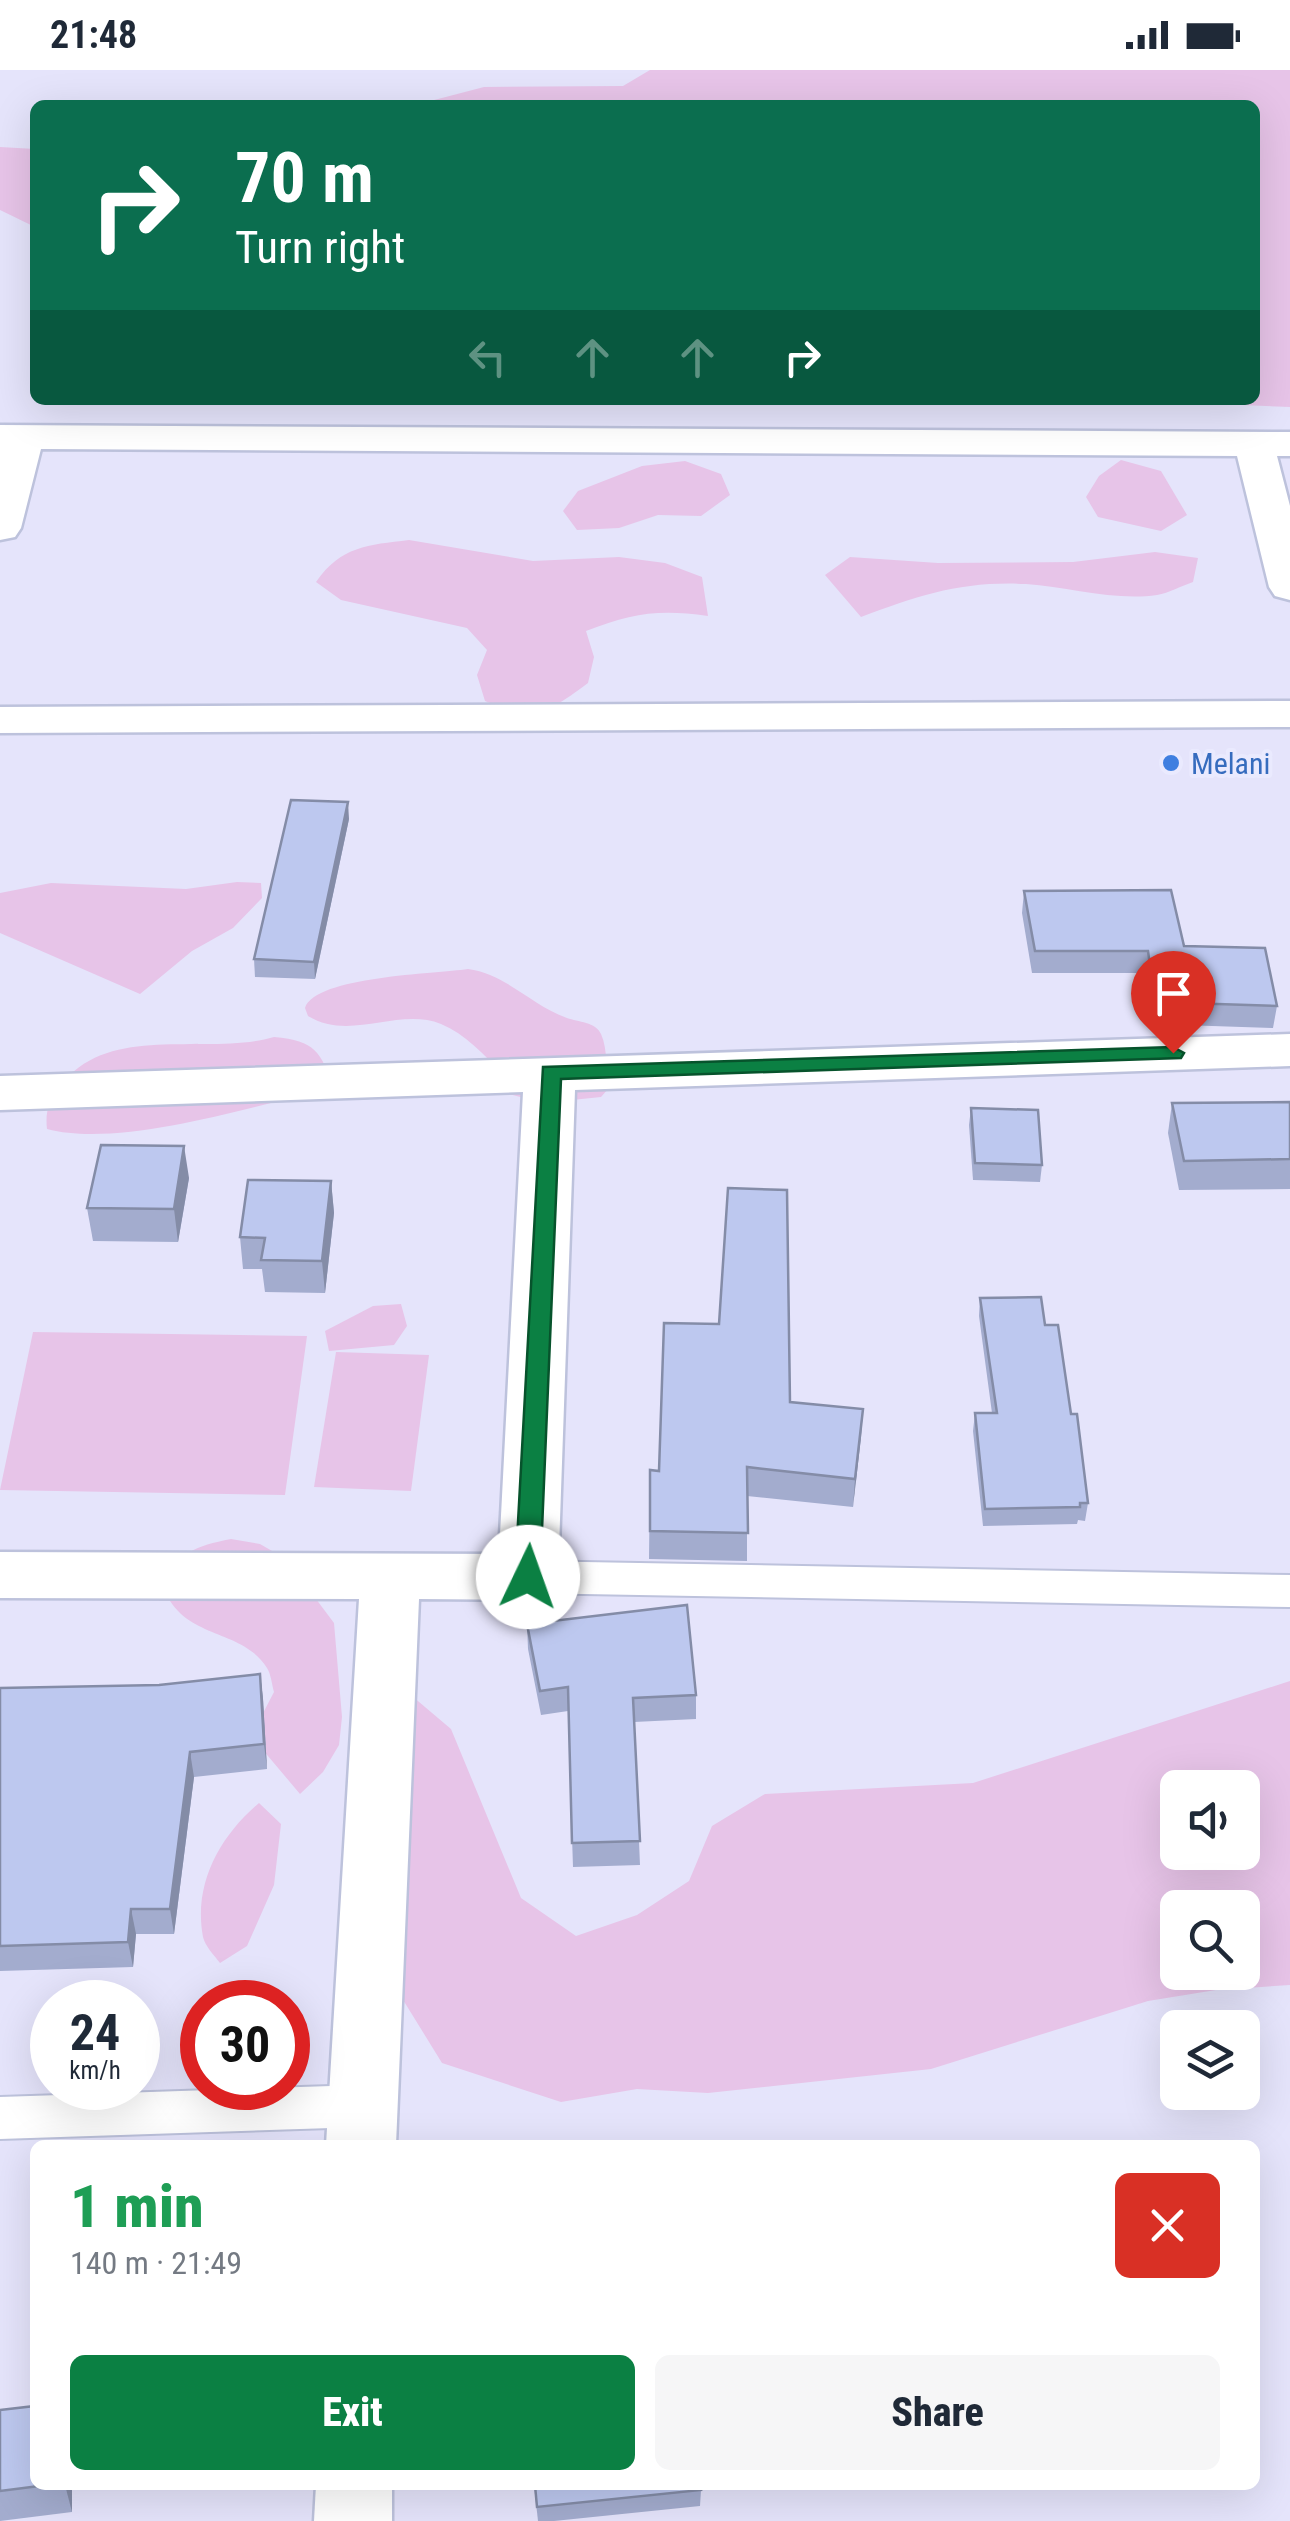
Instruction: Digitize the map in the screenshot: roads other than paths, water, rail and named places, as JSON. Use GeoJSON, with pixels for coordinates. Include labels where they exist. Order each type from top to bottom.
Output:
{"type":"FeatureCollection","features":[{"type":"Feature","properties":{"kind":"street"},"geometry":{"type":"LineString","coordinates":[[0,528],[12,437],[1272,444],[1289,578]]}},
{"type":"Feature","properties":{"kind":"street"},"geometry":{"type":"LineString","coordinates":[[0,720],[1290,714]]}},
{"type":"Feature","properties":{"kind":"street"},"geometry":{"type":"LineString","coordinates":[[0,1093],[1290,1050]]}},
{"type":"Feature","properties":{"kind":"street"},"geometry":{"type":"LineString","coordinates":[[0,1575],[528,1577],[550,1072]]}},
{"type":"Feature","properties":{"kind":"street"},"geometry":{"type":"LineString","coordinates":[[361,2125],[390,1576]]}},
{"type":"Feature","properties":{"kind":"street"},"geometry":{"type":"LineString","coordinates":[[353,2521],[354,2490]]}},
{"type":"Feature","properties":{"kind":"lane"},"geometry":{"type":"LineString","coordinates":[[528,1577],[1290,1591]]}},
{"type":"Feature","properties":{"kind":"lane"},"geometry":{"type":"LineString","coordinates":[[0,2118],[361,2125]]}},
{"type":"Feature","properties":{"kind":"place","name":"Melani"},"geometry":{"type":"Point","coordinates":[1171,763]}}]}
